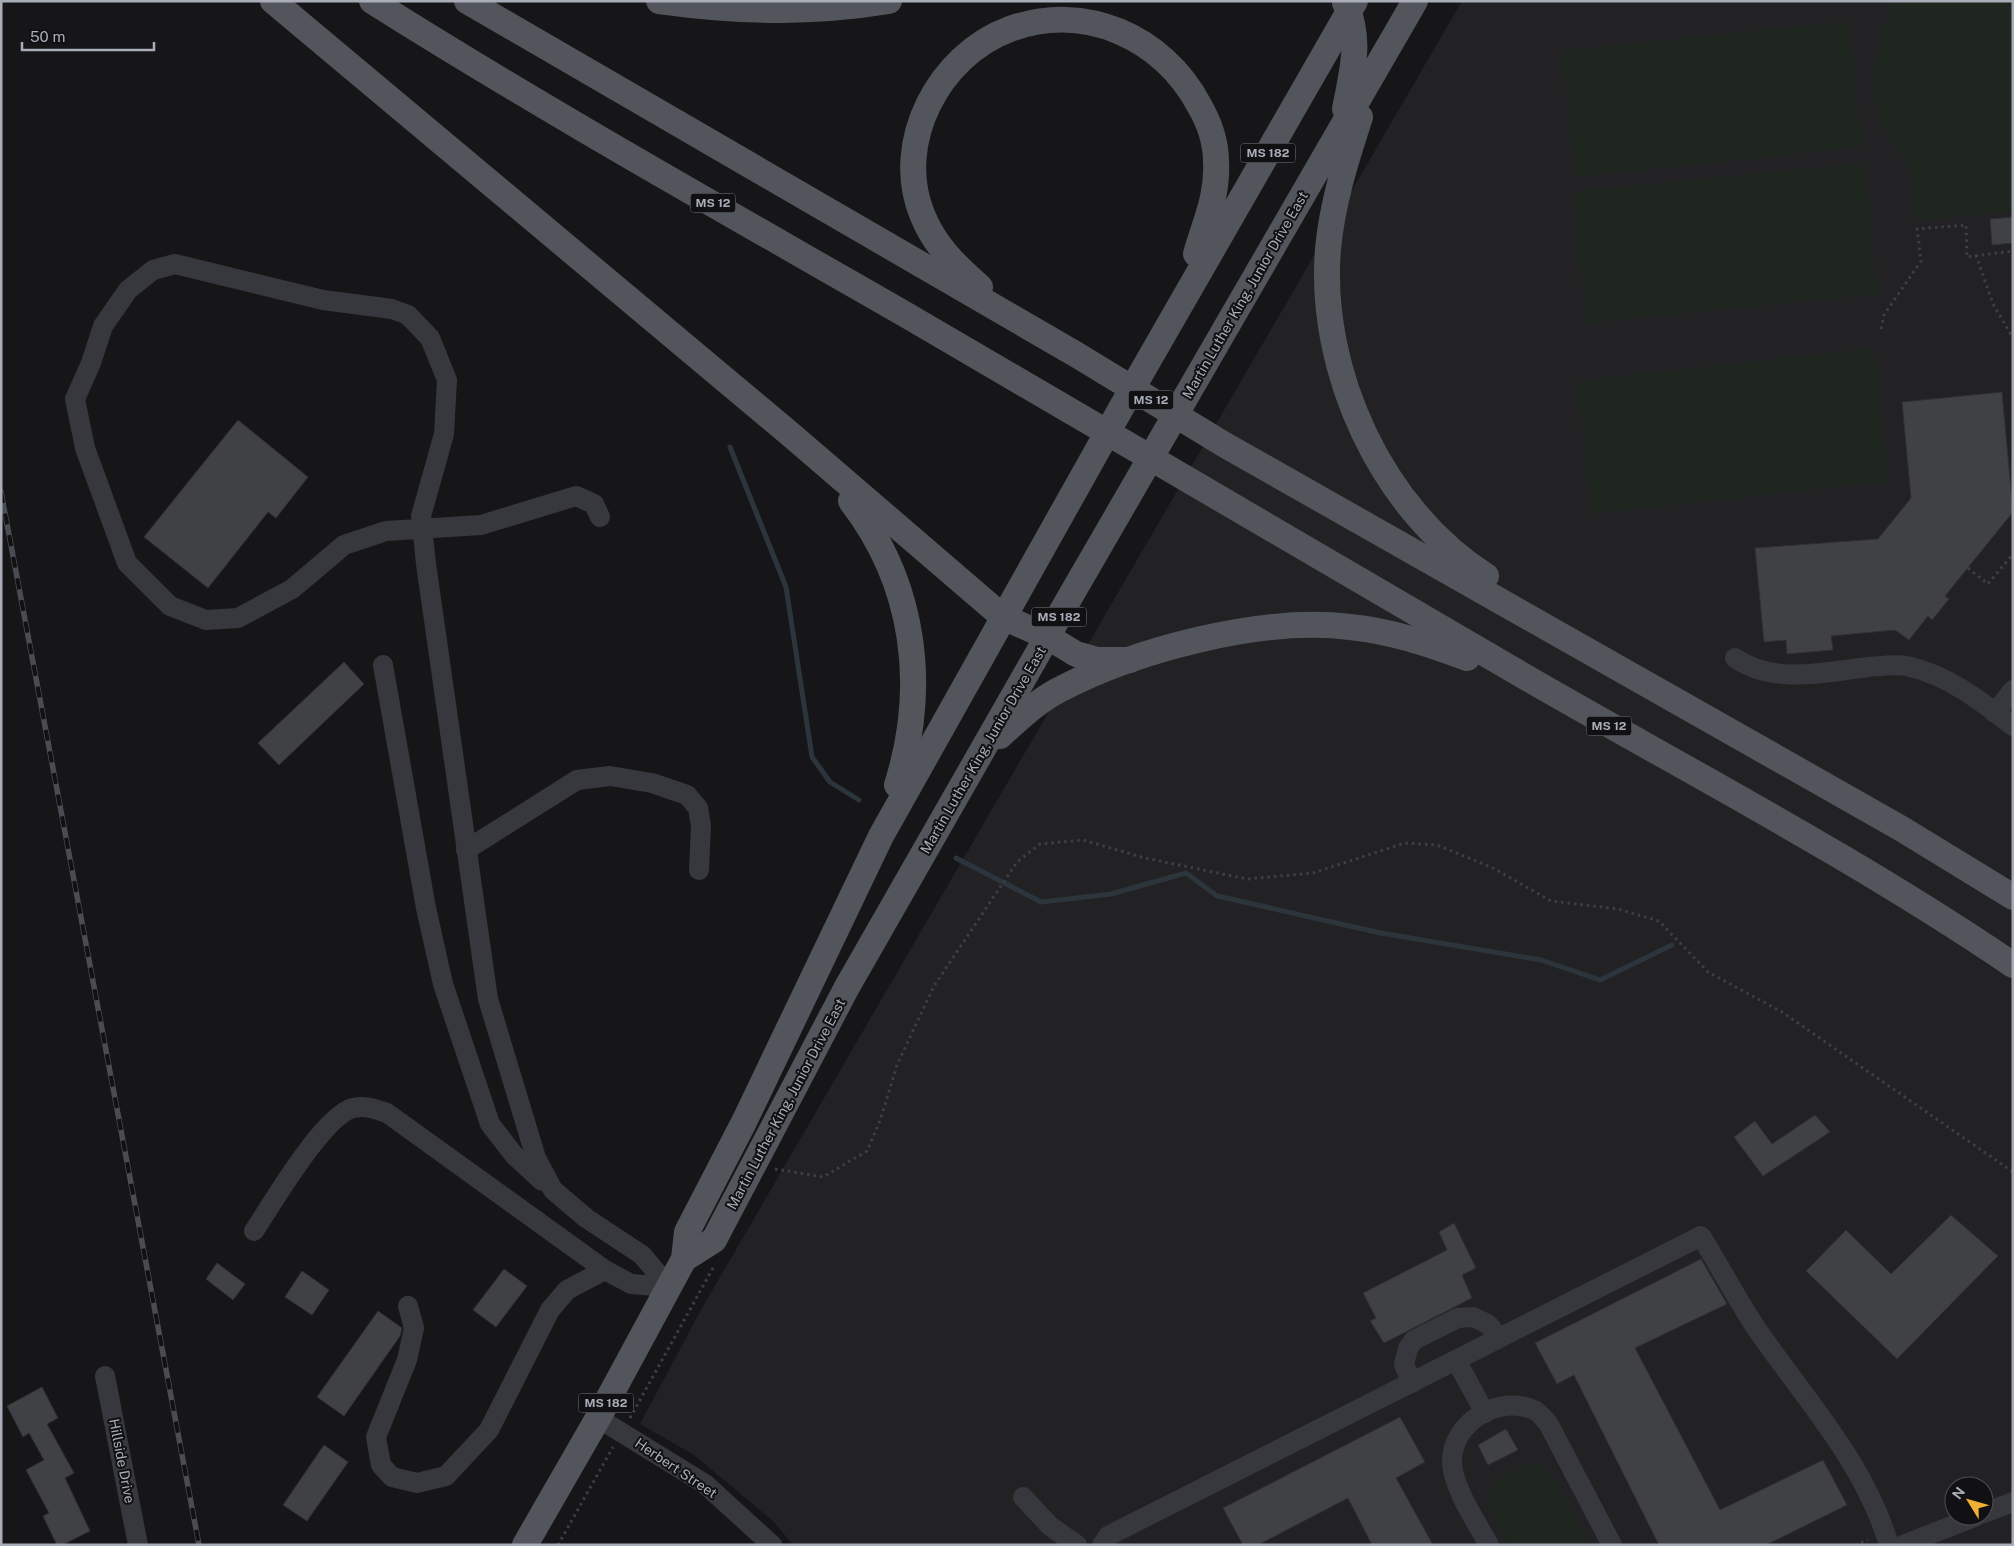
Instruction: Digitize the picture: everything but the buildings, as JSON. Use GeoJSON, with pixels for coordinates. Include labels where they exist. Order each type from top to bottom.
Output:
{"type":"FeatureCollection","features":[{"type":"Feature","properties":{"kind":"main road"},"geometry":{"type":"LineString","coordinates":[[273,1],[790,434],[1003,617],[1048,637],[1076,654],[1098,660],[1130,660]]}},
{"type":"Feature","properties":{"kind":"main road","name":"MS 12"},"geometry":{"type":"LineString","coordinates":[[372,1],[513,88],[1056,402],[1204,491],[1665,758],[1823,846],[1968,934],[2013,964]]}},
{"type":"Feature","properties":{"kind":"main road","name":"MS 12"},"geometry":{"type":"LineString","coordinates":[[466,1],[1077,355],[1225,444],[1902,829],[2009,896]]}},
{"type":"Feature","properties":{"kind":"main road"},"geometry":{"type":"LineString","coordinates":[[659,1],[720,9],[789,12],[853,7],[889,1]]}},
{"type":"Feature","properties":{"kind":"main road","name":"Martin Luther King, Junior Drive East"},"geometry":{"type":"LineString","coordinates":[[684,1259],[714,1240],[847,987],[1415,1]]}},
{"type":"Feature","properties":{"kind":"main road"},"geometry":{"type":"LineString","coordinates":[[1342,127],[1356,48],[1350,5]]}},
{"type":"Feature","properties":{"kind":"main road","name":"Martin Luther King, Junior Drive East"},"geometry":{"type":"LineString","coordinates":[[525,1545],[598,1418],[684,1259],[687,1232],[744,1122],[881,836],[1350,5]]}},
{"type":"Feature","properties":{"kind":"main road"},"geometry":{"type":"LineString","coordinates":[[1026,326],[956,266],[943,252],[921,212],[914,166],[916,142],[922,116],[934,93],[949,73],[966,56],[989,40],[1010,29],[1035,23],[1066,21],[1096,24],[1118,30],[1140,41],[1160,54],[1177,71],[1191,89],[1202,110],[1212,134],[1216,160],[1216,185],[1210,214],[1180,305]]}},
{"type":"Feature","properties":{"kind":"main road"},"geometry":{"type":"LineString","coordinates":[[1374,73],[1343,170],[1328,249],[1328,289],[1332,334],[1339,366],[1359,424],[1387,474],[1424,524],[1447,547],[1473,567],[1552,617],[1599,656]]}},
{"type":"Feature","properties":{"kind":"main road"},"geometry":{"type":"LineString","coordinates":[[823,464],[866,521],[886,559],[902,595],[912,646],[914,693],[907,754],[881,836]]}},
{"type":"Feature","properties":{"kind":"main road"},"geometry":{"type":"LineString","coordinates":[[986,748],[1040,702],[1057,691],[1130,660],[1216,636],[1276,626],[1314,624],[1376,630],[1437,646],[1469,659],[1665,758]]}},
{"type":"Feature","properties":{"kind":"street"},"geometry":{"type":"LineString","coordinates":[[553,1190],[536,1158],[488,999],[466,850],[422,530],[421,516],[444,434],[447,380],[430,338],[408,314],[392,309],[323,300],[175,264],[152,270],[128,290],[103,326],[91,363],[75,399],[85,448],[127,563],[170,606],[206,620],[238,618],[292,589],[344,545],[386,531],[422,530],[481,525],[576,496],[594,504],[600,516]]}},
{"type":"Feature","properties":{"kind":"street"},"geometry":{"type":"LineString","coordinates":[[1735,658],[1760,672],[1781,674],[1905,666],[1951,682],[2013,726]]}},
{"type":"Feature","properties":{"kind":"street"},"geometry":{"type":"LineString","coordinates":[[383,665],[426,908],[444,984],[490,1124],[514,1155],[586,1218],[642,1255],[669,1287]]}},
{"type":"Feature","properties":{"kind":"street"},"geometry":{"type":"LineString","coordinates":[[1995,712],[2013,690]]}},
{"type":"Feature","properties":{"kind":"street"},"geometry":{"type":"LineString","coordinates":[[466,850],[577,780],[610,776],[652,783],[687,795],[698,808],[701,826],[699,870]]}},
{"type":"Feature","properties":{"kind":"street"},"geometry":{"type":"LineString","coordinates":[[254,1231],[319,1134],[351,1109],[368,1107],[387,1113],[606,1270],[631,1284],[669,1287]]}},
{"type":"Feature","properties":{"kind":"street"},"geometry":{"type":"LineString","coordinates":[[1102,1545],[1108,1536],[1702,1236],[1756,1327],[1844,1448],[1882,1519],[1889,1545]]}},
{"type":"Feature","properties":{"kind":"street"},"geometry":{"type":"LineString","coordinates":[[408,1306],[414,1328],[407,1360],[376,1437],[381,1464],[392,1476],[417,1483],[446,1476],[489,1430],[550,1310],[567,1290],[606,1270]]}},
{"type":"Feature","properties":{"kind":"street"},"geometry":{"type":"LineString","coordinates":[[1412,1383],[1404,1364],[1408,1348],[1414,1340],[1458,1318],[1473,1317],[1488,1324],[1499,1338]]}},
{"type":"Feature","properties":{"kind":"street"},"geometry":{"type":"LineString","coordinates":[[1456,1360],[1485,1413]]}},
{"type":"Feature","properties":{"kind":"street","name":"Hillside Drive"},"geometry":{"type":"LineString","coordinates":[[105,1376],[138,1545]]}},
{"type":"Feature","properties":{"kind":"street"},"geometry":{"type":"LineString","coordinates":[[1489,1545],[1454,1477],[1452,1461],[1459,1436],[1473,1419],[1497,1406],[1519,1406],[1535,1410],[1548,1423],[1612,1545]]}},
{"type":"Feature","properties":{"kind":"street","name":"Herbert Street"},"geometry":{"type":"LineString","coordinates":[[598,1418],[705,1484],[772,1545]]}},
{"type":"Feature","properties":{"kind":"street"},"geometry":{"type":"LineString","coordinates":[[1023,1497],[1050,1526],[1077,1545]]}},
{"type":"Feature","properties":{"kind":"street"},"geometry":{"type":"LineString","coordinates":[[1994,1509],[2013,1502]]}},
{"type":"Feature","properties":{"kind":"street"},"geometry":{"type":"LineString","coordinates":[[1050,1526],[1060,1545]]}},
{"type":"Feature","properties":{"kind":"street"},"geometry":{"type":"LineString","coordinates":[[1903,1545],[1951,1526]]}},
{"type":"Feature","properties":{"kind":"path"},"geometry":{"type":"LineString","coordinates":[[1881,329],[1884,315],[1921,261],[1917,229],[1966,225],[1967,256],[2013,251]]}},
{"type":"Feature","properties":{"kind":"path"},"geometry":{"type":"LineString","coordinates":[[1976,255],[1993,304],[2013,338]]}},
{"type":"Feature","properties":{"kind":"path"},"geometry":{"type":"LineString","coordinates":[[1968,568],[1988,584],[2013,554]]}},
{"type":"Feature","properties":{"kind":"path"},"geometry":{"type":"LineString","coordinates":[[769,1168],[823,1176],[867,1151],[880,1121],[897,1064],[934,986],[1017,862],[1040,844],[1083,840],[1145,858],[1247,878],[1313,873],[1405,843],[1437,845],[1493,868],[1551,902],[1618,909],[1659,921],[1708,972],[1782,1012],[2013,1172]]}},
{"type":"Feature","properties":{"kind":"path"},"geometry":{"type":"LineString","coordinates":[[558,1545],[717,1261]]}},
{"type":"Feature","properties":{"kind":"shaded area"},"geometry":{"type":"Polygon","coordinates":[[[1462,1],[2013,1],[2013,1545],[793,1545],[773,1521],[694,1455],[640,1424],[702,1308],[1462,1]]]}},
{"type":"Feature","properties":{"kind":"shaded area"},"geometry":{"type":"Polygon","coordinates":[[[1892,1],[2013,1],[2013,212],[1916,220],[1909,167],[1882,126],[1874,96],[1873,81],[1877,50],[1892,7],[1892,1]]]}},
{"type":"Feature","properties":{"kind":"shaded area"},"geometry":{"type":"Polygon","coordinates":[[[1849,21],[1862,147],[1575,177],[1562,51],[1849,21]]]}},
{"type":"Feature","properties":{"kind":"shaded area"},"geometry":{"type":"Polygon","coordinates":[[[1865,163],[1877,294],[1586,323],[1573,192],[1865,163]]]}},
{"type":"Feature","properties":{"kind":"shaded area"},"geometry":{"type":"Polygon","coordinates":[[[1874,348],[1888,481],[1591,514],[1577,381],[1874,348]]]}},
{"type":"Feature","properties":{"kind":"shaded area"},"geometry":{"type":"Polygon","coordinates":[[[1527,1465],[1536,1465],[1551,1473],[1589,1545],[1508,1545],[1491,1512],[1489,1494],[1492,1486],[1499,1479],[1527,1465]]]}},
{"type":"Feature","properties":{"kind":"waterway"},"geometry":{"type":"LineString","coordinates":[[730,447],[786,587],[812,757],[830,782],[859,800]]}},
{"type":"Feature","properties":{"kind":"waterway"},"geometry":{"type":"LineString","coordinates":[[956,858],[1041,902],[1111,894],[1186,873],[1217,896],[1381,933],[1541,960],[1600,980],[1672,945]]}},
{"type":"Feature","properties":{"kind":"railway"},"geometry":{"type":"LineString","coordinates":[[1,492],[199,1545]]}}]}
